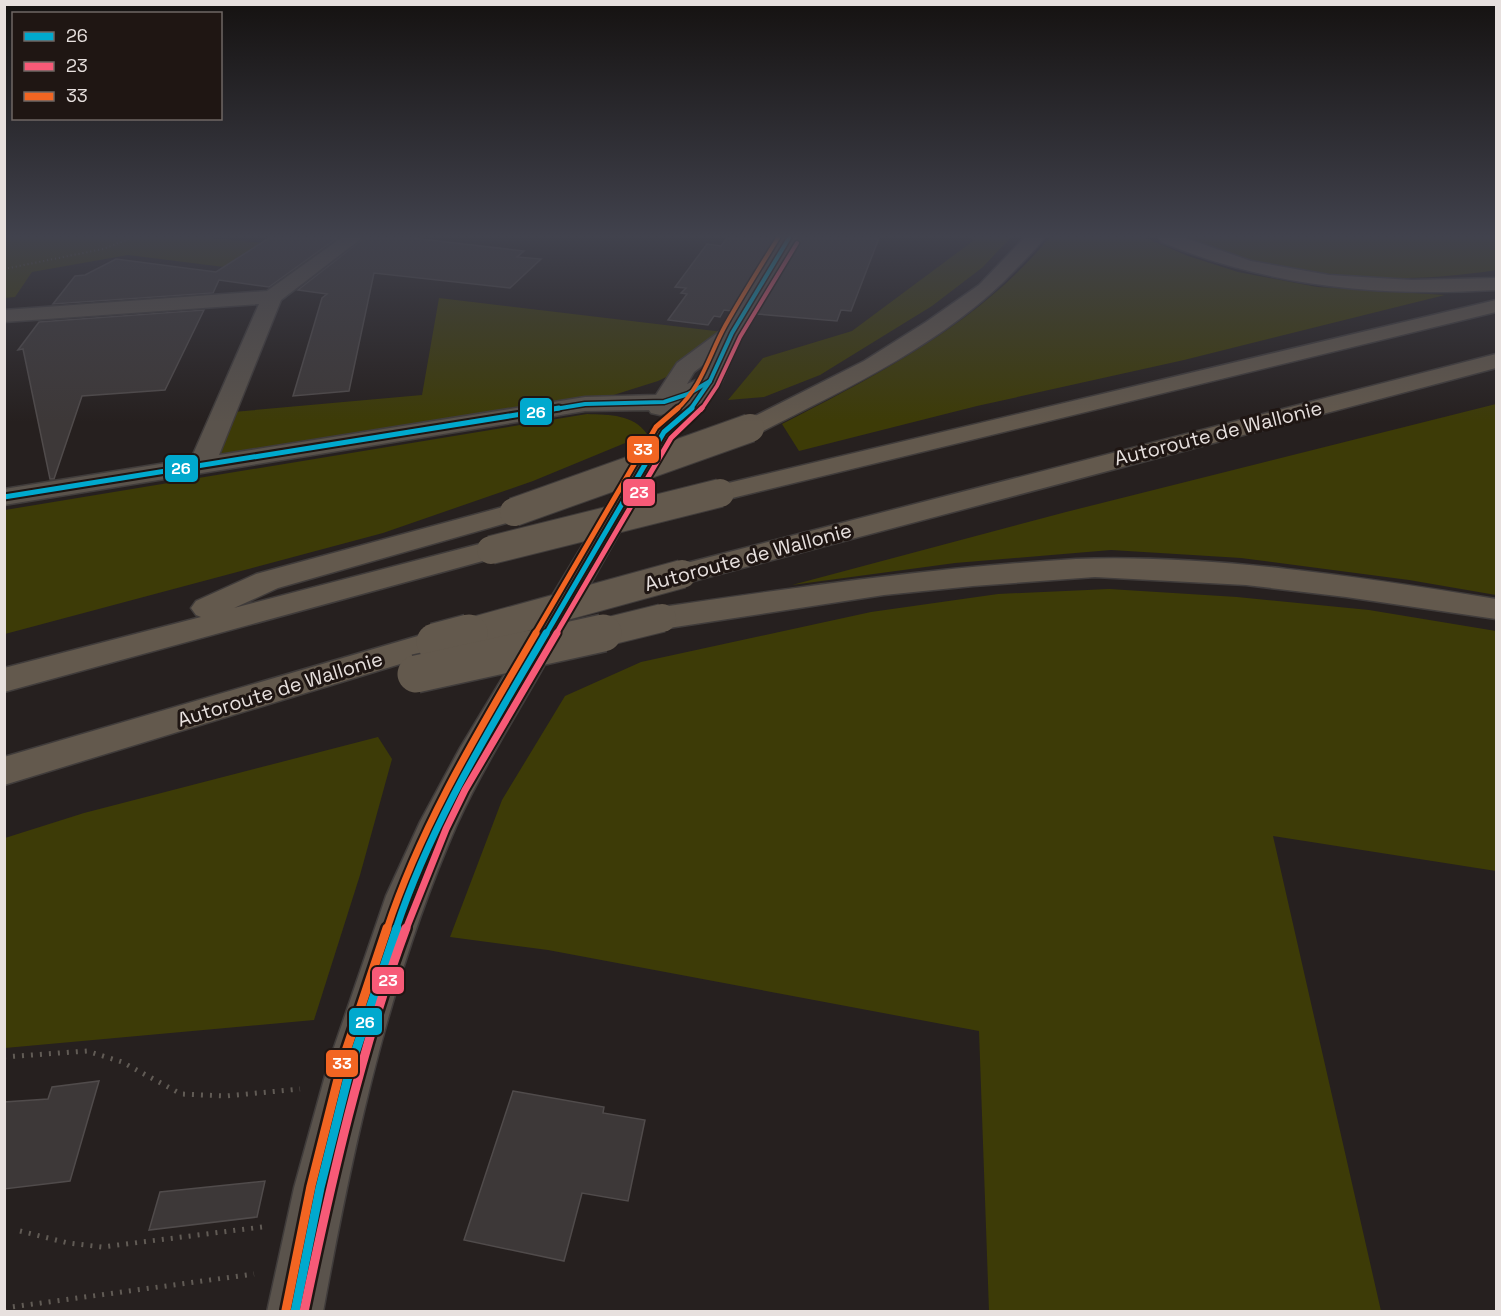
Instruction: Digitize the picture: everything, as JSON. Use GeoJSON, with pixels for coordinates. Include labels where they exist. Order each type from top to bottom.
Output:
{"type":"FeatureCollection","features":[{"type":"Feature","properties":{"kind":"highway"},"geometry":{"type":"LineString","coordinates":[[109,650],[267,581],[514,512],[750,428],[872,366],[934,327],[972,299]]}},
{"type":"Feature","properties":{"kind":"highway"},"geometry":{"type":"LineString","coordinates":[[4,680],[109,650],[491,550],[1497,306]]}},
{"type":"Feature","properties":{"kind":"highway","name":"Autoroute de Wallonie"},"geometry":{"type":"LineString","coordinates":[[4,771],[435,642],[682,574],[1497,361]]}},
{"type":"Feature","properties":{"kind":"highway"},"geometry":{"type":"LineString","coordinates":[[357,667],[416,674],[541,648],[662,618],[850,589],[978,575],[1093,568],[1219,572],[1341,585],[1497,609]]}},
{"type":"Feature","properties":{"kind":"street"},"geometry":{"type":"LineString","coordinates":[[4,316],[238,299]]}},
{"type":"Feature","properties":{"kind":"street"},"geometry":{"type":"LineString","coordinates":[[202,464],[271,299]]}},
{"type":"Feature","properties":{"kind":"street"},"geometry":{"type":"LineString","coordinates":[[4,497],[602,401],[618,403],[646,412],[675,402],[710,381],[732,333],[752,299]]}},
{"type":"Feature","properties":{"kind":"street"},"geometry":{"type":"LineString","coordinates":[[295,1311],[346,1085],[407,896],[439,822],[675,402],[732,333]]}},
{"type":"Feature","properties":{"kind":"street"},"geometry":{"type":"LineString","coordinates":[[585,404],[644,386],[667,386],[675,402]]}},
{"type":"Feature","properties":{"kind":"path"},"geometry":{"type":"LineString","coordinates":[[4,1057],[87,1051],[122,1062],[181,1094],[226,1096],[346,1085]]}},
{"type":"Feature","properties":{"kind":"path"},"geometry":{"type":"LineString","coordinates":[[20,1231],[69,1243],[102,1247],[314,1221]]}},
{"type":"Feature","properties":{"kind":"path"},"geometry":{"type":"LineString","coordinates":[[4,1308],[304,1268]]}},
{"type":"Feature","properties":{"kind":"shaded area"},"geometry":{"type":"Polygon","coordinates":[[[439,299],[732,333],[685,368],[658,381],[585,404],[202,464],[222,413],[422,395],[439,299]]]}},
{"type":"Feature","properties":{"kind":"shaded area"},"geometry":{"type":"Polygon","coordinates":[[[894,299],[941,299],[820,375],[764,397],[728,400],[763,358],[852,331],[894,299]]]}},
{"type":"Feature","properties":{"kind":"shaded area"},"geometry":{"type":"Polygon","coordinates":[[[987,299],[1427,299],[1184,360],[977,406],[799,451],[782,424],[890,366],[959,321],[987,299]]]}},
{"type":"Feature","properties":{"kind":"shaded area"},"geometry":{"type":"Polygon","coordinates":[[[1496,404],[1496,595],[1409,580],[1241,558],[1111,550],[955,563],[792,585],[1066,512],[1496,404]]]}},
{"type":"Feature","properties":{"kind":"shaded area"},"geometry":{"type":"Polygon","coordinates":[[[587,414],[612,415],[628,419],[647,434],[533,481],[383,533],[5,634],[5,510],[587,414]]]}},
{"type":"Feature","properties":{"kind":"shaded area"},"geometry":{"type":"Polygon","coordinates":[[[1109,589],[1237,597],[1369,610],[1496,631],[1496,871],[1273,836],[1381,1311],[989,1311],[979,1031],[548,950],[450,937],[502,800],[565,696],[641,662],[871,612],[998,594],[1109,589]]]}},
{"type":"Feature","properties":{"kind":"shaded area"},"geometry":{"type":"Polygon","coordinates":[[[378,737],[392,759],[360,875],[314,1020],[5,1048],[5,838],[84,813],[378,737]]]}},
{"type":"Feature","properties":{"kind":"building"},"geometry":{"type":"Polygon","coordinates":[[[57,299],[120,299],[53,304],[57,299]]]}},
{"type":"Feature","properties":{"kind":"building"},"geometry":{"type":"Polygon","coordinates":[[[322,299],[368,299],[349,391],[293,396],[322,299]]]}},
{"type":"Feature","properties":{"kind":"building"},"geometry":{"type":"Polygon","coordinates":[[[683,299],[739,299],[732,311],[724,310],[720,317],[714,316],[708,325],[668,320],[683,299]]]}},
{"type":"Feature","properties":{"kind":"building"},"geometry":{"type":"Polygon","coordinates":[[[765,299],[855,299],[851,311],[841,310],[837,321],[757,314],[765,299]]]}},
{"type":"Feature","properties":{"kind":"building"},"geometry":{"type":"Polygon","coordinates":[[[204,310],[165,390],[82,396],[54,479],[50,479],[23,349],[18,350],[39,322],[204,310]]]}},
{"type":"Feature","properties":{"kind":"building"},"geometry":{"type":"Polygon","coordinates":[[[99,1081],[70,1181],[4,1189],[4,1102],[48,1099],[52,1087],[99,1081]]]}},
{"type":"Feature","properties":{"kind":"building"},"geometry":{"type":"Polygon","coordinates":[[[513,1091],[604,1107],[603,1113],[645,1120],[628,1201],[582,1193],[564,1261],[464,1240],[513,1091]]]}},
{"type":"Feature","properties":{"kind":"building"},"geometry":{"type":"Polygon","coordinates":[[[265,1181],[257,1217],[149,1230],[160,1192],[265,1181]]]}},
{"type":"Feature","properties":{"kind":"transit line","name":"33"},"geometry":{"type":"LineString","coordinates":[[286,1310],[311,1186],[342,1063],[399,892],[431,818],[465,754],[656,427],[685,402],[702,377],[724,328],[741,299]]}},
{"type":"Feature","properties":{"kind":"transit line","name":"26"},"geometry":{"type":"LineString","coordinates":[[295,1312],[320,1188],[351,1065],[407,896],[439,822],[473,758],[664,432],[692,408],[710,381],[732,333],[752,299]]}},
{"type":"Feature","properties":{"kind":"transit line","name":"23"},"geometry":{"type":"LineString","coordinates":[[304,1312],[331,1189],[362,1066],[399,946],[446,829],[486,752],[671,438],[698,414],[717,386],[740,337],[763,299]]}},
{"type":"Feature","properties":{"kind":"transit line","name":"26"},"geometry":{"type":"LineString","coordinates":[[4,497],[585,404],[664,402],[688,394],[710,381]]}}]}
